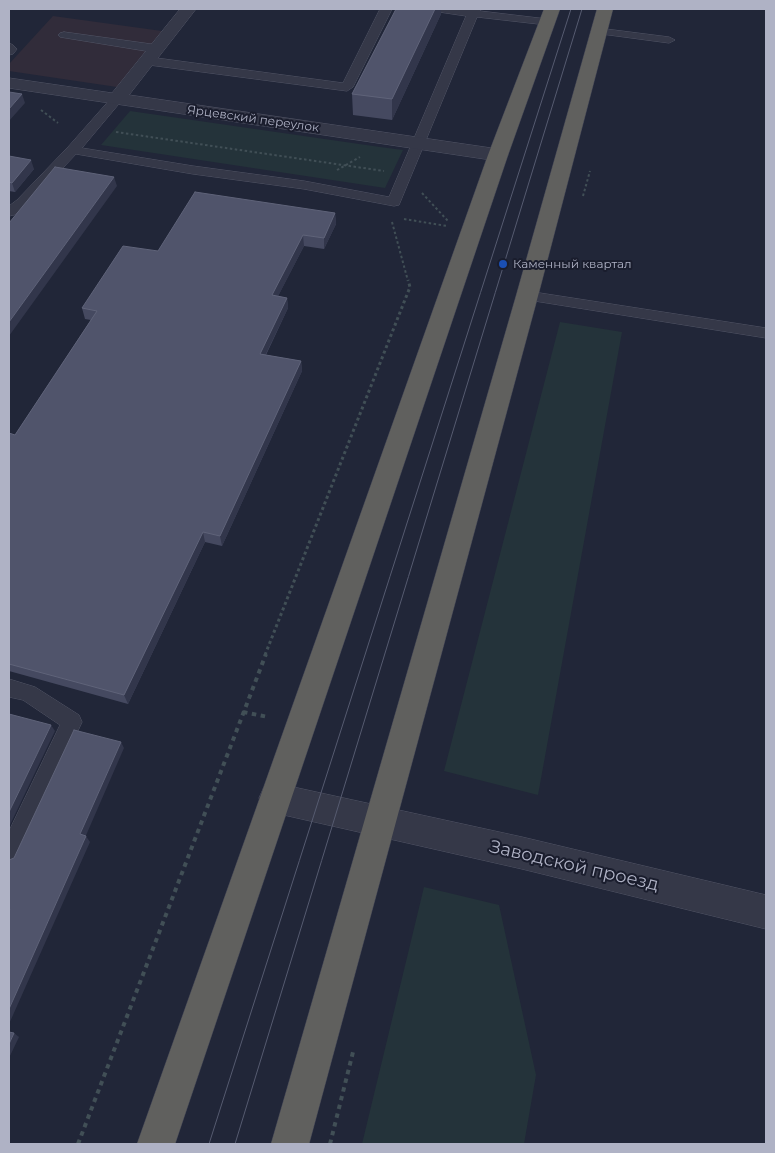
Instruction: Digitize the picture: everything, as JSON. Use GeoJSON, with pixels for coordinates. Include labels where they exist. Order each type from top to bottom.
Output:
{"type":"FeatureCollection","features":[{"type":"Feature","properties":{"kind":"highway"},"geometry":{"type":"LineString","coordinates":[[156,1144],[275,798],[453,292],[498,155],[549,16]]}},
{"type":"Feature","properties":{"kind":"highway"},"geometry":{"type":"LineString","coordinates":[[290,1144],[381,822],[602,20]]}},
{"type":"Feature","properties":{"kind":"street"},"geometry":{"type":"LineString","coordinates":[[118,99],[188,9]]}},
{"type":"Feature","properties":{"kind":"street","name":"Ярцевский переулок"},"geometry":{"type":"LineString","coordinates":[[9,83],[498,155]]}},
{"type":"Feature","properties":{"kind":"street","name":"Заводской проезд"},"geometry":{"type":"LineString","coordinates":[[275,798],[531,855],[766,912]]}},
{"type":"Feature","properties":{"kind":"lane"},"geometry":{"type":"LineString","coordinates":[[64,35],[153,55],[346,87],[386,9]]}},
{"type":"Feature","properties":{"kind":"lane"},"geometry":{"type":"LineString","coordinates":[[443,10],[549,16]]}},
{"type":"Feature","properties":{"kind":"lane"},"geometry":{"type":"LineString","coordinates":[[73,150],[193,170],[304,185],[394,202],[474,11]]}},
{"type":"Feature","properties":{"kind":"lane"},"geometry":{"type":"LineString","coordinates":[[602,20],[669,40]]}},
{"type":"Feature","properties":{"kind":"lane"},"geometry":{"type":"LineString","coordinates":[[9,47],[11,49],[9,51]]}},
{"type":"Feature","properties":{"kind":"lane"},"geometry":{"type":"LineString","coordinates":[[9,212],[16,202],[73,150],[118,99]]}},
{"type":"Feature","properties":{"kind":"lane"},"geometry":{"type":"LineString","coordinates":[[527,296],[766,334]]}},
{"type":"Feature","properties":{"kind":"lane"},"geometry":{"type":"LineString","coordinates":[[9,688],[28,693],[72,722],[9,855]]}},
{"type":"Feature","properties":{"kind":"path"},"geometry":{"type":"LineString","coordinates":[[120,126],[113,131],[392,172]]}},
{"type":"Feature","properties":{"kind":"path"},"geometry":{"type":"LineString","coordinates":[[304,185],[346,166],[361,156]]}},
{"type":"Feature","properties":{"kind":"path"},"geometry":{"type":"LineString","coordinates":[[78,1144],[243,712],[410,287],[391,217]]}},
{"type":"Feature","properties":{"kind":"path"},"geometry":{"type":"LineString","coordinates":[[400,218],[454,227]]}},
{"type":"Feature","properties":{"kind":"path"},"geometry":{"type":"LineString","coordinates":[[243,712],[268,717]]}},
{"type":"Feature","properties":{"kind":"shaded area"},"geometry":{"type":"Polygon","coordinates":[[[53,16],[162,31],[117,87],[9,71],[9,64],[53,16]]]}},
{"type":"Feature","properties":{"kind":"shaded area"},"geometry":{"type":"Polygon","coordinates":[[[130,111],[403,150],[385,188],[101,145],[130,111]]]}},
{"type":"Feature","properties":{"kind":"shaded area"},"geometry":{"type":"Polygon","coordinates":[[[560,322],[622,332],[538,795],[444,771],[560,322]]]}},
{"type":"Feature","properties":{"kind":"shaded area"},"geometry":{"type":"Polygon","coordinates":[[[424,887],[499,905],[536,1075],[524,1144],[362,1144],[424,887]]]}},
{"type":"Feature","properties":{"kind":"building"},"geometry":{"type":"Polygon","coordinates":[[[396,9],[435,9],[392,99],[352,94],[396,9]]]}},
{"type":"Feature","properties":{"kind":"building"},"geometry":{"type":"Polygon","coordinates":[[[9,92],[22,94],[9,109],[9,92]]]}},
{"type":"Feature","properties":{"kind":"building"},"geometry":{"type":"Polygon","coordinates":[[[9,156],[31,160],[12,183],[9,182],[9,156]]]}},
{"type":"Feature","properties":{"kind":"building"},"geometry":{"type":"Polygon","coordinates":[[[55,167],[114,177],[9,322],[9,223],[55,167]]]}},
{"type":"Feature","properties":{"kind":"building"},"geometry":{"type":"Polygon","coordinates":[[[195,192],[335,213],[324,238],[303,235],[272,295],[287,298],[260,354],[301,361],[220,536],[203,532],[124,695],[9,664],[9,433],[15,435],[97,311],[82,308],[123,246],[158,251],[195,192]]]}},
{"type":"Feature","properties":{"kind":"building"},"geometry":{"type":"Polygon","coordinates":[[[9,714],[51,725],[9,812],[9,714]]]}},
{"type":"Feature","properties":{"kind":"building"},"geometry":{"type":"Polygon","coordinates":[[[74,730],[121,742],[80,834],[86,836],[9,1009],[9,860],[14,858],[74,730]]]}},
{"type":"Feature","properties":{"kind":"building"},"geometry":{"type":"Polygon","coordinates":[[[9,1032],[14,1033],[9,1044],[9,1032]]]}},
{"type":"Feature","properties":{"kind":"tram line"},"geometry":{"type":"LineString","coordinates":[[209,1144],[571,9]]}},
{"type":"Feature","properties":{"kind":"tram line"},"geometry":{"type":"LineString","coordinates":[[235,1144],[582,9]]}},
{"type":"Feature","properties":{"kind":"place","name":"Каменный квартал"},"geometry":{"type":"Point","coordinates":[503,264]}}]}
